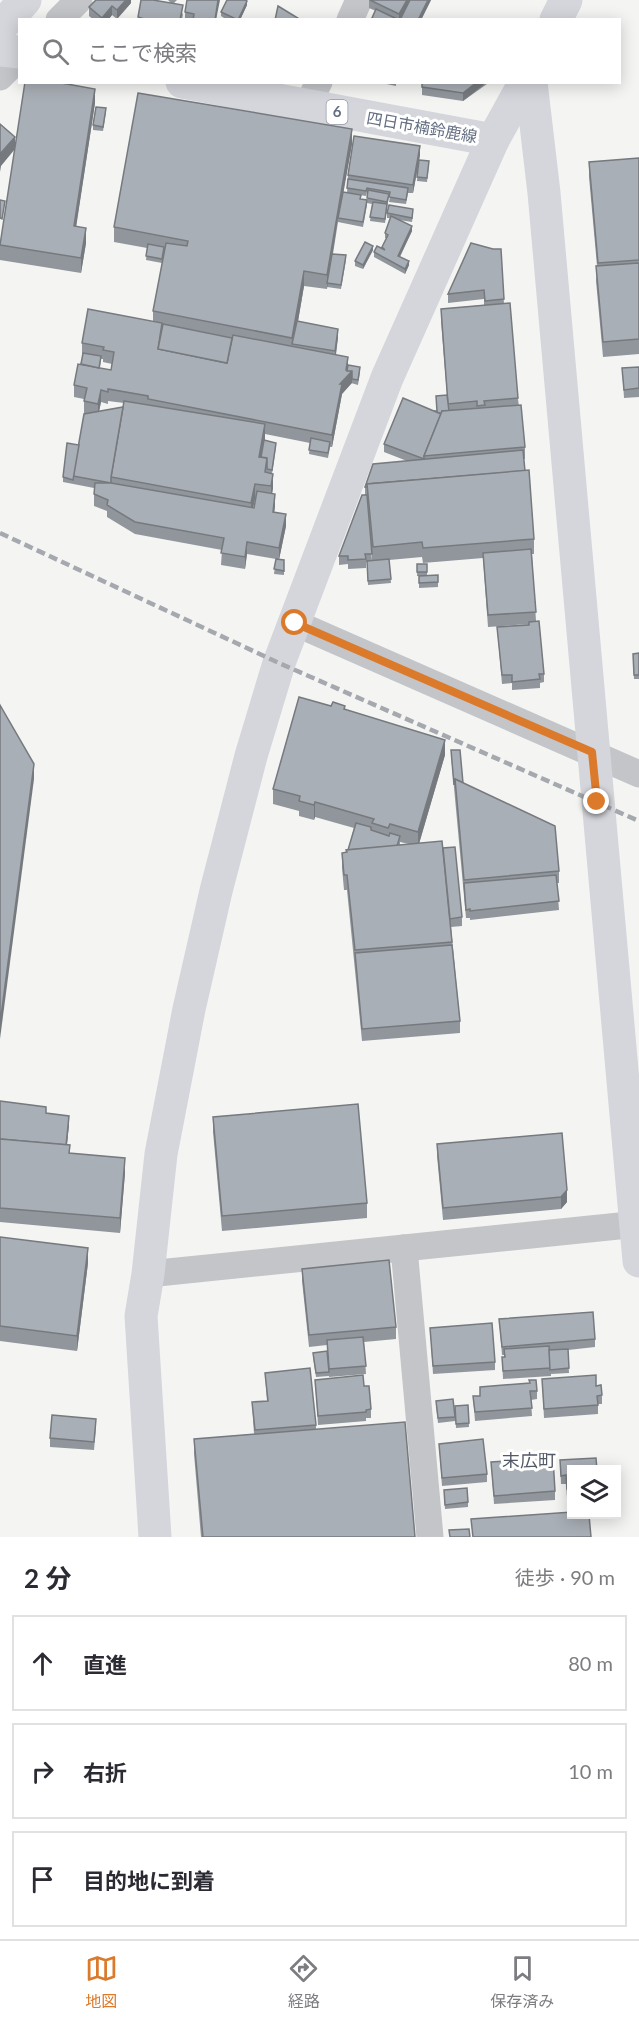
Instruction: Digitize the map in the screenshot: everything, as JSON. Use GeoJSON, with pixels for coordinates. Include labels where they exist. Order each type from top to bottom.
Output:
{"type":"FeatureCollection","features":[{"type":"Feature","properties":{"kind":"main road"},"geometry":{"type":"LineString","coordinates":[[0,28],[26,0]]}},
{"type":"Feature","properties":{"kind":"main road"},"geometry":{"type":"LineString","coordinates":[[557,18],[566,0]]}},
{"type":"Feature","properties":{"kind":"main road"},"geometry":{"type":"LineString","coordinates":[[0,50],[18,52]]}},
{"type":"Feature","properties":{"kind":"main road","name":"四日市楠鈴鹿線"},"geometry":{"type":"LineString","coordinates":[[204,84],[313,94],[493,140],[524,84]]}},
{"type":"Feature","properties":{"kind":"main road"},"geometry":{"type":"LineString","coordinates":[[531,84],[544,193],[639,1261]]}},
{"type":"Feature","properties":{"kind":"main road"},"geometry":{"type":"LineString","coordinates":[[155,1537],[141,1316],[148,1274],[161,1154],[216,891],[251,756],[279,663],[387,378],[493,140]]}},
{"type":"Feature","properties":{"kind":"street"},"geometry":{"type":"LineString","coordinates":[[61,18],[79,0]]}},
{"type":"Feature","properties":{"kind":"street"},"geometry":{"type":"LineString","coordinates":[[351,18],[359,0]]}},
{"type":"Feature","properties":{"kind":"street"},"geometry":{"type":"LineString","coordinates":[[0,77],[18,59]]}},
{"type":"Feature","properties":{"kind":"street"},"geometry":{"type":"LineString","coordinates":[[295,623],[639,774]]}},
{"type":"Feature","properties":{"kind":"street"},"geometry":{"type":"LineString","coordinates":[[148,1274],[637,1224]]}},
{"type":"Feature","properties":{"kind":"street"},"geometry":{"type":"LineString","coordinates":[[404,1248],[430,1537]]}},
{"type":"Feature","properties":{"kind":"building"},"geometry":{"type":"Polygon","coordinates":[[[96,0],[126,0],[117,10],[112,6],[102,18],[89,7],[96,0]]]}},
{"type":"Feature","properties":{"kind":"building"},"geometry":{"type":"Polygon","coordinates":[[[141,0],[183,5],[180,18],[138,17],[141,0]]]}},
{"type":"Feature","properties":{"kind":"building"},"geometry":{"type":"Polygon","coordinates":[[[187,0],[218,0],[215,18],[193,18],[194,14],[185,12],[187,0]]]}},
{"type":"Feature","properties":{"kind":"building"},"geometry":{"type":"Polygon","coordinates":[[[227,0],[247,1],[239,18],[221,12],[227,0]]]}},
{"type":"Feature","properties":{"kind":"building"},"geometry":{"type":"Polygon","coordinates":[[[370,0],[407,0],[399,14],[370,0]]]}},
{"type":"Feature","properties":{"kind":"building"},"geometry":{"type":"Polygon","coordinates":[[[410,0],[428,0],[419,18],[401,18],[410,0]]]}},
{"type":"Feature","properties":{"kind":"building"},"geometry":{"type":"Polygon","coordinates":[[[278,6],[298,18],[275,18],[278,6]]]}},
{"type":"Feature","properties":{"kind":"building"},"geometry":{"type":"Polygon","coordinates":[[[376,9],[395,18],[372,18],[376,9]]]}},
{"type":"Feature","properties":{"kind":"building"},"geometry":{"type":"Polygon","coordinates":[[[25,84],[67,84],[95,89],[74,226],[86,228],[81,258],[0,245],[25,84]]]}},
{"type":"Feature","properties":{"kind":"building"},"geometry":{"type":"Polygon","coordinates":[[[422,84],[474,84],[463,93],[422,87],[422,84]]]}},
{"type":"Feature","properties":{"kind":"building"},"geometry":{"type":"Polygon","coordinates":[[[138,93],[352,129],[327,275],[304,271],[292,338],[153,311],[166,243],[187,246],[188,241],[114,227],[138,93]]]}},
{"type":"Feature","properties":{"kind":"building"},"geometry":{"type":"Polygon","coordinates":[[[96,107],[106,108],[103,127],[93,125],[96,107]]]}},
{"type":"Feature","properties":{"kind":"building"},"geometry":{"type":"Polygon","coordinates":[[[0,124],[15,137],[0,154],[0,124]]]}},
{"type":"Feature","properties":{"kind":"building"},"geometry":{"type":"Polygon","coordinates":[[[354,136],[420,146],[413,185],[348,175],[354,136]]]}},
{"type":"Feature","properties":{"kind":"building"},"geometry":{"type":"Polygon","coordinates":[[[639,158],[639,260],[598,263],[589,162],[639,158]]]}},
{"type":"Feature","properties":{"kind":"building"},"geometry":{"type":"Polygon","coordinates":[[[419,160],[429,161],[427,178],[417,177],[419,160]]]}},
{"type":"Feature","properties":{"kind":"building"},"geometry":{"type":"Polygon","coordinates":[[[348,179],[408,188],[406,200],[389,197],[390,192],[367,188],[366,191],[347,188],[348,179]]]}},
{"type":"Feature","properties":{"kind":"building"},"geometry":{"type":"Polygon","coordinates":[[[368,190],[389,194],[387,202],[367,198],[368,190]]]}},
{"type":"Feature","properties":{"kind":"building"},"geometry":{"type":"Polygon","coordinates":[[[343,192],[361,195],[360,199],[367,200],[363,222],[338,218],[343,192]]]}},
{"type":"Feature","properties":{"kind":"building"},"geometry":{"type":"Polygon","coordinates":[[[0,200],[5,201],[2,219],[0,218],[0,200]]]}},
{"type":"Feature","properties":{"kind":"building"},"geometry":{"type":"Polygon","coordinates":[[[373,202],[387,204],[385,219],[370,217],[373,202]]]}},
{"type":"Feature","properties":{"kind":"building"},"geometry":{"type":"Polygon","coordinates":[[[389,205],[413,209],[412,218],[387,213],[389,205]]]}},
{"type":"Feature","properties":{"kind":"building"},"geometry":{"type":"Polygon","coordinates":[[[391,216],[412,226],[398,256],[409,261],[405,269],[374,252],[377,246],[385,250],[382,247],[388,235],[385,233],[391,216]]]}},
{"type":"Feature","properties":{"kind":"building"},"geometry":{"type":"Polygon","coordinates":[[[365,242],[373,246],[363,265],[355,261],[365,242]]]}},
{"type":"Feature","properties":{"kind":"building"},"geometry":{"type":"Polygon","coordinates":[[[471,243],[501,249],[504,299],[485,301],[484,290],[448,294],[471,243]]]}},
{"type":"Feature","properties":{"kind":"building"},"geometry":{"type":"Polygon","coordinates":[[[148,244],[164,247],[162,259],[146,256],[148,244]]]}},
{"type":"Feature","properties":{"kind":"building"},"geometry":{"type":"Polygon","coordinates":[[[332,254],[346,255],[341,285],[327,283],[332,254]]]}},
{"type":"Feature","properties":{"kind":"building"},"geometry":{"type":"Polygon","coordinates":[[[639,263],[639,339],[603,342],[596,266],[639,263]]]}},
{"type":"Feature","properties":{"kind":"building"},"geometry":{"type":"Polygon","coordinates":[[[510,303],[518,398],[484,401],[485,405],[477,406],[477,401],[448,404],[441,309],[510,303]]]}},
{"type":"Feature","properties":{"kind":"building"},"geometry":{"type":"Polygon","coordinates":[[[88,309],[162,323],[158,349],[227,363],[233,335],[348,357],[346,370],[352,371],[340,384],[342,384],[332,435],[108,389],[108,392],[101,390],[98,404],[84,401],[87,388],[74,385],[78,364],[111,370],[114,352],[103,350],[104,347],[82,343],[88,309]]]}},
{"type":"Feature","properties":{"kind":"building"},"geometry":{"type":"Polygon","coordinates":[[[297,321],[338,329],[335,351],[292,344],[297,321]]]}},
{"type":"Feature","properties":{"kind":"building"},"geometry":{"type":"Polygon","coordinates":[[[163,324],[232,338],[227,363],[158,349],[163,324]]]}},
{"type":"Feature","properties":{"kind":"building"},"geometry":{"type":"Polygon","coordinates":[[[83,353],[101,356],[99,368],[81,364],[83,353]]]}},
{"type":"Feature","properties":{"kind":"building"},"geometry":{"type":"Polygon","coordinates":[[[348,365],[360,367],[358,380],[352,379],[352,371],[347,371],[348,365]]]}},
{"type":"Feature","properties":{"kind":"building"},"geometry":{"type":"Polygon","coordinates":[[[639,367],[639,388],[624,390],[622,368],[639,367]]]}},
{"type":"Feature","properties":{"kind":"building"},"geometry":{"type":"Polygon","coordinates":[[[447,395],[449,411],[442,411],[441,414],[434,411],[437,411],[436,396],[447,395]]]}},
{"type":"Feature","properties":{"kind":"building"},"geometry":{"type":"Polygon","coordinates":[[[403,398],[441,414],[424,459],[384,444],[403,398]]]}},
{"type":"Feature","properties":{"kind":"building"},"geometry":{"type":"Polygon","coordinates":[[[124,401],[265,424],[259,457],[267,458],[265,472],[273,474],[271,486],[255,484],[251,503],[111,477],[124,401]]]}},
{"type":"Feature","properties":{"kind":"building"},"geometry":{"type":"Polygon","coordinates":[[[521,405],[525,447],[424,456],[442,411],[521,405]]]}},
{"type":"Feature","properties":{"kind":"building"},"geometry":{"type":"Polygon","coordinates":[[[123,407],[111,483],[73,476],[84,414],[123,407]]]}},
{"type":"Feature","properties":{"kind":"building"},"geometry":{"type":"Polygon","coordinates":[[[311,438],[330,442],[328,453],[309,450],[311,438]]]}},
{"type":"Feature","properties":{"kind":"building"},"geometry":{"type":"Polygon","coordinates":[[[264,440],[276,443],[272,470],[267,469],[267,458],[261,457],[264,440]]]}},
{"type":"Feature","properties":{"kind":"building"},"geometry":{"type":"Polygon","coordinates":[[[67,443],[79,445],[73,480],[63,477],[67,443]]]}},
{"type":"Feature","properties":{"kind":"building"},"geometry":{"type":"Polygon","coordinates":[[[523,450],[525,471],[367,484],[368,487],[365,487],[373,464],[523,450]]]}},
{"type":"Feature","properties":{"kind":"building"},"geometry":{"type":"Polygon","coordinates":[[[529,470],[534,539],[423,548],[422,542],[373,547],[367,484],[529,470]]]}},
{"type":"Feature","properties":{"kind":"building"},"geometry":{"type":"Polygon","coordinates":[[[95,483],[111,483],[254,508],[257,491],[275,494],[273,512],[286,514],[279,548],[247,542],[245,557],[221,553],[224,538],[135,522],[107,505],[108,500],[94,494],[95,483]]]}},
{"type":"Feature","properties":{"kind":"building"},"geometry":{"type":"Polygon","coordinates":[[[362,495],[367,495],[372,554],[365,554],[366,559],[348,560],[348,556],[339,556],[362,495]]]}},
{"type":"Feature","properties":{"kind":"building"},"geometry":{"type":"Polygon","coordinates":[[[531,549],[536,612],[488,615],[483,553],[531,549]]]}},
{"type":"Feature","properties":{"kind":"building"},"geometry":{"type":"Polygon","coordinates":[[[276,559],[284,560],[284,571],[274,569],[276,559]]]}},
{"type":"Feature","properties":{"kind":"building"},"geometry":{"type":"Polygon","coordinates":[[[389,559],[391,579],[368,581],[367,561],[389,559]]]}},
{"type":"Feature","properties":{"kind":"building"},"geometry":{"type":"Polygon","coordinates":[[[417,564],[427,564],[427,572],[417,572],[417,564]]]}},
{"type":"Feature","properties":{"kind":"building"},"geometry":{"type":"Polygon","coordinates":[[[438,575],[438,582],[419,583],[419,576],[438,575]]]}},
{"type":"Feature","properties":{"kind":"building"},"geometry":{"type":"Polygon","coordinates":[[[539,621],[544,674],[539,674],[540,679],[512,682],[512,675],[502,675],[497,627],[529,625],[529,622],[539,621]]]}},
{"type":"Feature","properties":{"kind":"building"},"geometry":{"type":"Polygon","coordinates":[[[639,653],[639,675],[634,675],[633,654],[639,653]]]}},
{"type":"Feature","properties":{"kind":"building"},"geometry":{"type":"Polygon","coordinates":[[[299,697],[331,706],[333,702],[345,706],[344,709],[445,740],[418,832],[390,824],[388,828],[372,823],[374,819],[315,802],[314,805],[299,801],[300,796],[273,789],[299,697]]]}},
{"type":"Feature","properties":{"kind":"building"},"geometry":{"type":"Polygon","coordinates":[[[0,705],[34,764],[0,1024],[0,705]]]}},
{"type":"Feature","properties":{"kind":"building"},"geometry":{"type":"Polygon","coordinates":[[[451,750],[460,750],[463,783],[455,779],[454,785],[451,750]]]}},
{"type":"Feature","properties":{"kind":"building"},"geometry":{"type":"Polygon","coordinates":[[[455,779],[555,826],[559,871],[464,880],[455,779]]]}},
{"type":"Feature","properties":{"kind":"building"},"geometry":{"type":"Polygon","coordinates":[[[356,823],[389,836],[390,833],[400,836],[397,846],[348,850],[356,823]]]}},
{"type":"Feature","properties":{"kind":"building"},"geometry":{"type":"Polygon","coordinates":[[[442,841],[452,942],[355,950],[347,875],[344,875],[342,853],[347,852],[346,850],[442,841]]]}},
{"type":"Feature","properties":{"kind":"building"},"geometry":{"type":"Polygon","coordinates":[[[455,847],[462,917],[450,919],[443,848],[455,847]]]}},
{"type":"Feature","properties":{"kind":"building"},"geometry":{"type":"Polygon","coordinates":[[[556,875],[559,901],[466,910],[464,883],[556,875]]]}},
{"type":"Feature","properties":{"kind":"building"},"geometry":{"type":"Polygon","coordinates":[[[452,945],[460,1021],[362,1029],[355,953],[452,945]]]}},
{"type":"Feature","properties":{"kind":"building"},"geometry":{"type":"Polygon","coordinates":[[[0,1101],[46,1107],[46,1113],[69,1116],[66,1145],[0,1139],[0,1101]]]}},
{"type":"Feature","properties":{"kind":"building"},"geometry":{"type":"Polygon","coordinates":[[[358,1104],[367,1203],[222,1216],[213,1117],[358,1104]]]}},
{"type":"Feature","properties":{"kind":"building"},"geometry":{"type":"Polygon","coordinates":[[[562,1133],[567,1190],[561,1197],[443,1208],[437,1144],[562,1133]]]}},
{"type":"Feature","properties":{"kind":"building"},"geometry":{"type":"Polygon","coordinates":[[[0,1139],[70,1145],[69,1153],[125,1158],[120,1218],[0,1208],[0,1139]]]}},
{"type":"Feature","properties":{"kind":"building"},"geometry":{"type":"Polygon","coordinates":[[[0,1237],[88,1248],[77,1336],[0,1326],[0,1237]]]}},
{"type":"Feature","properties":{"kind":"building"},"geometry":{"type":"Polygon","coordinates":[[[389,1260],[396,1327],[309,1335],[302,1269],[389,1260]]]}},
{"type":"Feature","properties":{"kind":"building"},"geometry":{"type":"Polygon","coordinates":[[[593,1312],[595,1339],[502,1347],[499,1319],[593,1312]]]}},
{"type":"Feature","properties":{"kind":"building"},"geometry":{"type":"Polygon","coordinates":[[[492,1323],[495,1362],[433,1366],[430,1328],[492,1323]]]}},
{"type":"Feature","properties":{"kind":"building"},"geometry":{"type":"Polygon","coordinates":[[[363,1337],[366,1366],[329,1369],[327,1340],[363,1337]]]}},
{"type":"Feature","properties":{"kind":"building"},"geometry":{"type":"Polygon","coordinates":[[[549,1346],[551,1368],[503,1371],[504,1349],[549,1346]]]}},
{"type":"Feature","properties":{"kind":"building"},"geometry":{"type":"Polygon","coordinates":[[[568,1349],[569,1368],[550,1370],[549,1350],[568,1349]]]}},
{"type":"Feature","properties":{"kind":"building"},"geometry":{"type":"Polygon","coordinates":[[[327,1351],[329,1372],[316,1373],[313,1353],[327,1351]]]}},
{"type":"Feature","properties":{"kind":"building"},"geometry":{"type":"Polygon","coordinates":[[[310,1368],[316,1425],[255,1430],[252,1402],[268,1401],[265,1373],[310,1368]]]}},
{"type":"Feature","properties":{"kind":"building"},"geometry":{"type":"Polygon","coordinates":[[[363,1375],[364,1386],[369,1386],[371,1409],[366,1412],[318,1416],[315,1380],[363,1375]]]}},
{"type":"Feature","properties":{"kind":"building"},"geometry":{"type":"Polygon","coordinates":[[[596,1375],[596,1386],[601,1385],[602,1395],[597,1396],[598,1405],[544,1409],[542,1379],[596,1375]]]}},
{"type":"Feature","properties":{"kind":"building"},"geometry":{"type":"Polygon","coordinates":[[[529,1380],[536,1380],[537,1391],[530,1391],[532,1408],[475,1412],[473,1396],[480,1396],[480,1387],[530,1383],[529,1380]]]}},
{"type":"Feature","properties":{"kind":"building"},"geometry":{"type":"Polygon","coordinates":[[[453,1399],[455,1417],[438,1418],[436,1401],[453,1399]]]}},
{"type":"Feature","properties":{"kind":"building"},"geometry":{"type":"Polygon","coordinates":[[[468,1405],[469,1423],[456,1424],[455,1406],[468,1405]]]}},
{"type":"Feature","properties":{"kind":"building"},"geometry":{"type":"Polygon","coordinates":[[[52,1415],[96,1419],[94,1442],[50,1438],[52,1415]]]}},
{"type":"Feature","properties":{"kind":"building"},"geometry":{"type":"Polygon","coordinates":[[[405,1422],[415,1537],[203,1537],[194,1439],[405,1422]]]}},
{"type":"Feature","properties":{"kind":"building"},"geometry":{"type":"Polygon","coordinates":[[[483,1439],[487,1474],[442,1478],[439,1444],[483,1439]]]}},
{"type":"Feature","properties":{"kind":"building"},"geometry":{"type":"Polygon","coordinates":[[[553,1458],[555,1491],[494,1496],[491,1462],[553,1458]]]}},
{"type":"Feature","properties":{"kind":"building"},"geometry":{"type":"Polygon","coordinates":[[[596,1458],[597,1465],[567,1465],[567,1489],[566,1475],[561,1476],[560,1460],[596,1458]]]}},
{"type":"Feature","properties":{"kind":"building"},"geometry":{"type":"Polygon","coordinates":[[[467,1488],[468,1502],[445,1505],[444,1490],[467,1488]]]}},
{"type":"Feature","properties":{"kind":"building"},"geometry":{"type":"Polygon","coordinates":[[[567,1512],[567,1519],[589,1519],[591,1537],[473,1537],[471,1519],[567,1512]]]}},
{"type":"Feature","properties":{"kind":"building"},"geometry":{"type":"Polygon","coordinates":[[[469,1529],[470,1537],[450,1537],[449,1530],[469,1529]]]}},
{"type":"Feature","properties":{"kind":"railway"},"geometry":{"type":"LineString","coordinates":[[0,533],[279,663],[639,821]]}},
{"type":"Feature","properties":{"kind":"district","name":"末広町"},"geometry":{"type":"Point","coordinates":[529,1461]}},
{"type":"Feature","properties":{"kind":"route"},"geometry":{"type":"LineString","coordinates":[[295,623],[592,752],[597,802]]}}]}
